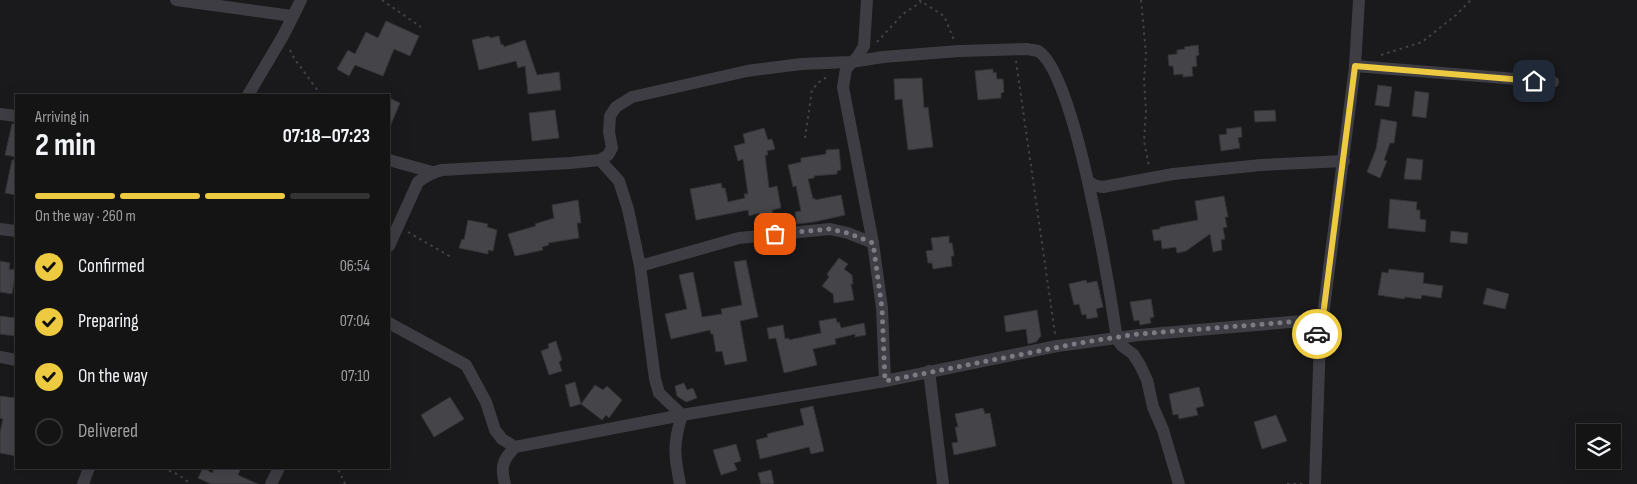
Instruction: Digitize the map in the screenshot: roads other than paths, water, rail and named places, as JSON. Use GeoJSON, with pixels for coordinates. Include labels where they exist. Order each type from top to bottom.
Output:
{"type":"FeatureCollection","features":[{"type":"Feature","properties":{"kind":"street"},"geometry":{"type":"LineString","coordinates":[[176,0],[292,16]]}},
{"type":"Feature","properties":{"kind":"street"},"geometry":{"type":"LineString","coordinates":[[249,94],[283,36],[301,0]]}},
{"type":"Feature","properties":{"kind":"street"},"geometry":{"type":"LineString","coordinates":[[847,62],[858,56],[864,46],[867,0]]}},
{"type":"Feature","properties":{"kind":"street"},"geometry":{"type":"LineString","coordinates":[[1315,484],[1320,339],[1355,66],[1359,0]]}},
{"type":"Feature","properties":{"kind":"street"},"geometry":{"type":"LineString","coordinates":[[390,244],[418,182],[432,172],[600,160],[608,155],[612,148],[609,132],[610,116],[616,107],[632,97],[747,71],[800,64],[847,62],[959,51],[1037,50],[1043,55],[1051,68],[1070,115],[1089,182],[1106,264],[1117,338],[1122,346],[1133,354],[1146,380],[1153,407],[1164,430],[1179,484]]}},
{"type":"Feature","properties":{"kind":"street"},"geometry":{"type":"LineString","coordinates":[[847,62],[844,75],[845,100],[873,243],[882,308],[885,381]]}},
{"type":"Feature","properties":{"kind":"street"},"geometry":{"type":"LineString","coordinates":[[1355,66],[1553,82]]}},
{"type":"Feature","properties":{"kind":"street"},"geometry":{"type":"LineString","coordinates":[[0,114],[15,116]]}},
{"type":"Feature","properties":{"kind":"street"},"geometry":{"type":"LineString","coordinates":[[390,160],[432,172]]}},
{"type":"Feature","properties":{"kind":"street"},"geometry":{"type":"LineString","coordinates":[[600,160],[619,180],[628,210],[640,266],[654,379],[659,393],[682,415]]}},
{"type":"Feature","properties":{"kind":"street"},"geometry":{"type":"LineString","coordinates":[[1089,182],[1103,187],[1173,174],[1344,161]]}},
{"type":"Feature","properties":{"kind":"street"},"geometry":{"type":"LineString","coordinates":[[409,166],[415,189]]}},
{"type":"Feature","properties":{"kind":"street"},"geometry":{"type":"LineString","coordinates":[[0,229],[15,230]]}},
{"type":"Feature","properties":{"kind":"street"},"geometry":{"type":"LineString","coordinates":[[640,266],[739,238],[830,229],[848,233],[873,243]]}},
{"type":"Feature","properties":{"kind":"street"},"geometry":{"type":"LineString","coordinates":[[505,484],[503,476],[504,458],[514,447],[682,415],[885,381],[1057,346],[1138,334],[1303,321],[1314,328],[1320,339]]}},
{"type":"Feature","properties":{"kind":"street"},"geometry":{"type":"LineString","coordinates":[[390,324],[466,365],[486,402],[495,430],[502,439],[514,447]]}},
{"type":"Feature","properties":{"kind":"street"},"geometry":{"type":"LineString","coordinates":[[1133,354],[1138,334]]}},
{"type":"Feature","properties":{"kind":"street"},"geometry":{"type":"LineString","coordinates":[[0,358],[15,360]]}},
{"type":"Feature","properties":{"kind":"street"},"geometry":{"type":"LineString","coordinates":[[929,371],[943,484]]}},
{"type":"Feature","properties":{"kind":"street"},"geometry":{"type":"LineString","coordinates":[[680,484],[675,463],[674,442],[682,415]]}},
{"type":"Feature","properties":{"kind":"street"},"geometry":{"type":"LineString","coordinates":[[83,483],[89,469]]}},
{"type":"Feature","properties":{"kind":"street"},"geometry":{"type":"LineString","coordinates":[[271,484],[278,469]]}}]}
